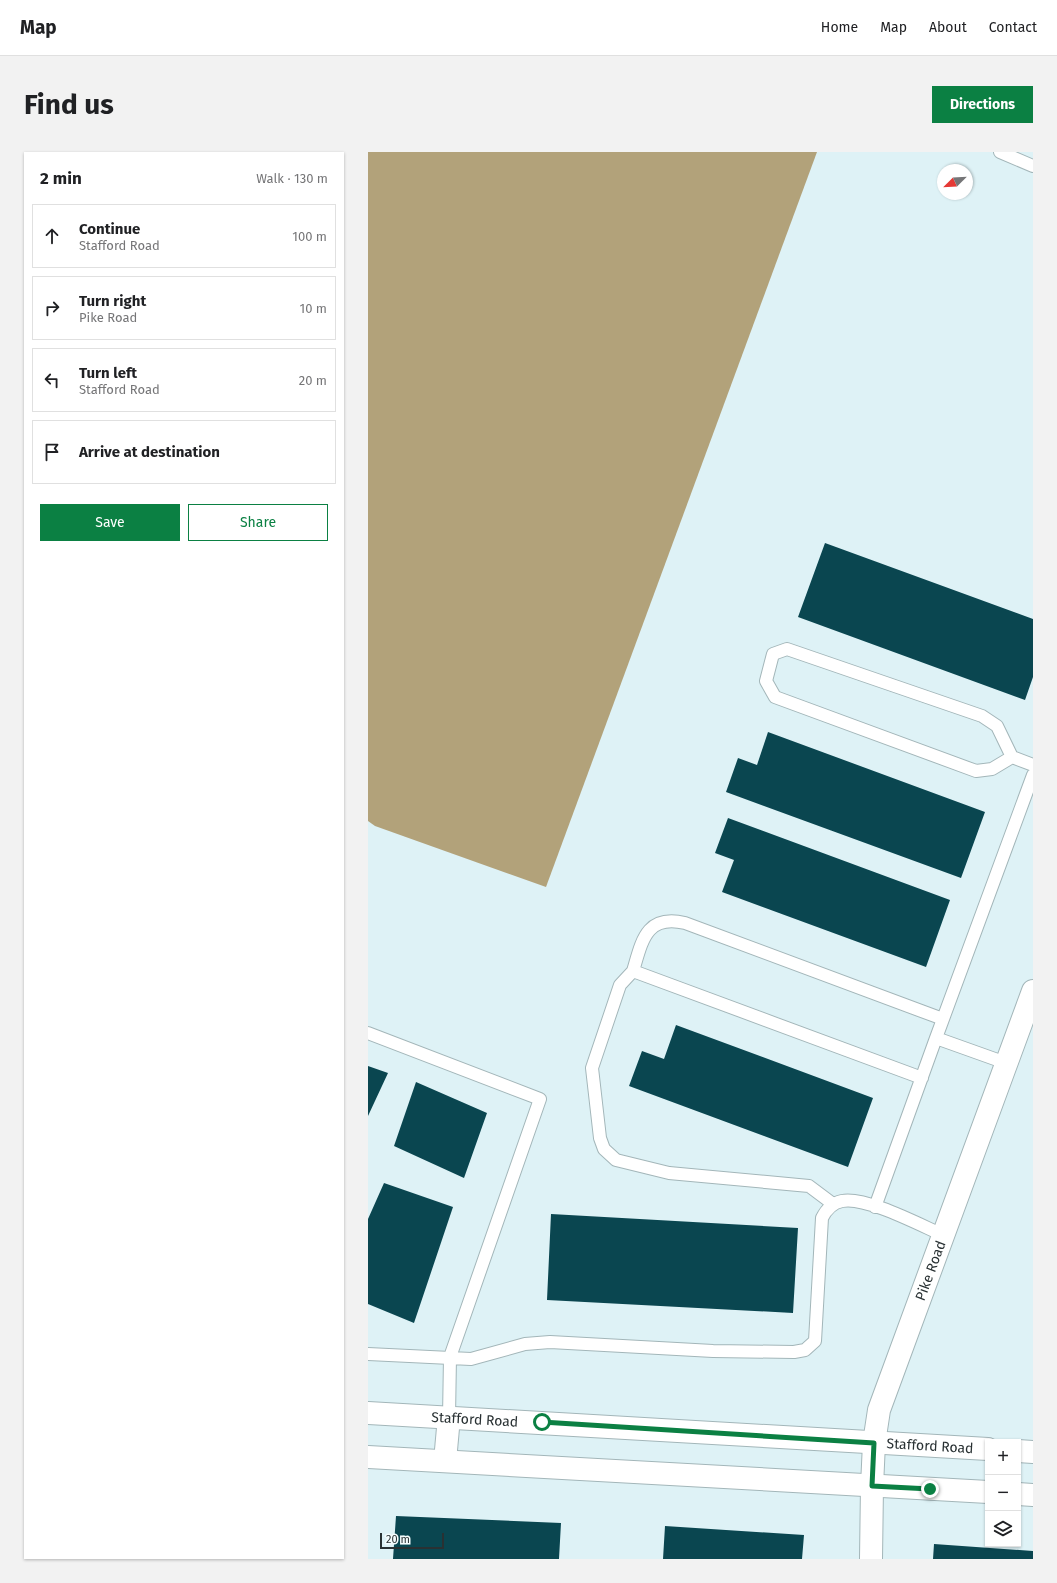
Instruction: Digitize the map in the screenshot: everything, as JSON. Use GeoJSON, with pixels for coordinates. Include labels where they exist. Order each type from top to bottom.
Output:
{"type":"FeatureCollection","features":[{"type":"Feature","properties":{"kind":"main road","name":"Pike Road"},"geometry":{"type":"LineString","coordinates":[[871,1559],[874,1443],[879,1410],[1033,991]]}},
{"type":"Feature","properties":{"kind":"main road","name":"Stafford Road"},"geometry":{"type":"LineString","coordinates":[[368,1413],[449,1416],[985,1449]]}},
{"type":"Feature","properties":{"kind":"main road"},"geometry":{"type":"LineString","coordinates":[[445,1461],[449,1416]]}},
{"type":"Feature","properties":{"kind":"main road"},"geometry":{"type":"LineString","coordinates":[[1021,1451],[1033,1452]]}},
{"type":"Feature","properties":{"kind":"main road"},"geometry":{"type":"LineString","coordinates":[[368,1457],[985,1492]]}},
{"type":"Feature","properties":{"kind":"main road"},"geometry":{"type":"LineString","coordinates":[[1021,1494],[1033,1495]]}},
{"type":"Feature","properties":{"kind":"lane"},"geometry":{"type":"LineString","coordinates":[[1000,152],[1033,166]]}},
{"type":"Feature","properties":{"kind":"lane"},"geometry":{"type":"LineString","coordinates":[[1012,757],[992,769],[976,771],[775,698],[766,681],[773,654],[787,649],[982,716],[997,726],[1012,757],[1033,765]]}},
{"type":"Feature","properties":{"kind":"lane"},"geometry":{"type":"LineString","coordinates":[[876,1207],[936,1038],[1033,775]]}},
{"type":"Feature","properties":{"kind":"lane"},"geometry":{"type":"LineString","coordinates":[[833,1204],[809,1186],[669,1173],[616,1160],[604,1149],[600,1138],[592,1068],[620,984],[633,971],[643,938],[649,930],[657,924],[673,920],[943,1019]]}},
{"type":"Feature","properties":{"kind":"lane"},"geometry":{"type":"LineString","coordinates":[[633,971],[922,1078]]}},
{"type":"Feature","properties":{"kind":"lane"},"geometry":{"type":"LineString","coordinates":[[368,1033],[540,1099],[450,1357],[449,1416]]}},
{"type":"Feature","properties":{"kind":"lane"},"geometry":{"type":"LineString","coordinates":[[936,1038],[1006,1063]]}},
{"type":"Feature","properties":{"kind":"lane"},"geometry":{"type":"LineString","coordinates":[[368,1354],[471,1359],[525,1344],[550,1342],[714,1351],[794,1352],[805,1350],[815,1341],[822,1218],[833,1204],[851,1200],[863,1202],[943,1235]]}},
{"type":"Feature","properties":{"kind":"shaded area"},"geometry":{"type":"Polygon","coordinates":[[[368,152],[817,152],[546,887],[375,826],[368,821],[368,152]]]}},
{"type":"Feature","properties":{"kind":"building"},"geometry":{"type":"Polygon","coordinates":[[[825,543],[1033,619],[1033,677],[1025,700],[798,617],[825,543]]]}},
{"type":"Feature","properties":{"kind":"building"},"geometry":{"type":"Polygon","coordinates":[[[768,732],[985,812],[961,878],[726,792],[738,758],[757,765],[768,732]]]}},
{"type":"Feature","properties":{"kind":"building"},"geometry":{"type":"Polygon","coordinates":[[[728,818],[950,900],[926,967],[722,892],[734,860],[715,853],[728,818]]]}},
{"type":"Feature","properties":{"kind":"building"},"geometry":{"type":"Polygon","coordinates":[[[676,1025],[873,1098],[848,1167],[629,1086],[642,1051],[664,1059],[676,1025]]]}},
{"type":"Feature","properties":{"kind":"building"},"geometry":{"type":"Polygon","coordinates":[[[368,1066],[388,1073],[368,1116],[368,1066]]]}},
{"type":"Feature","properties":{"kind":"building"},"geometry":{"type":"Polygon","coordinates":[[[416,1082],[487,1113],[464,1178],[394,1146],[416,1082]]]}},
{"type":"Feature","properties":{"kind":"building"},"geometry":{"type":"Polygon","coordinates":[[[384,1183],[453,1207],[414,1323],[368,1304],[368,1219],[384,1183]]]}},
{"type":"Feature","properties":{"kind":"building"},"geometry":{"type":"Polygon","coordinates":[[[551,1214],[798,1228],[793,1313],[547,1300],[551,1214]]]}},
{"type":"Feature","properties":{"kind":"building"},"geometry":{"type":"Polygon","coordinates":[[[396,1516],[561,1523],[559,1559],[393,1559],[396,1516]]]}},
{"type":"Feature","properties":{"kind":"building"},"geometry":{"type":"Polygon","coordinates":[[[665,1526],[804,1535],[802,1559],[663,1559],[665,1526]]]}},
{"type":"Feature","properties":{"kind":"building"},"geometry":{"type":"Polygon","coordinates":[[[934,1544],[1033,1551],[1033,1559],[933,1559],[934,1544]]]}},
{"type":"Feature","properties":{"kind":"route"},"geometry":{"type":"LineString","coordinates":[[542,1422],[874,1443],[872,1486],[930,1489]]}}]}
